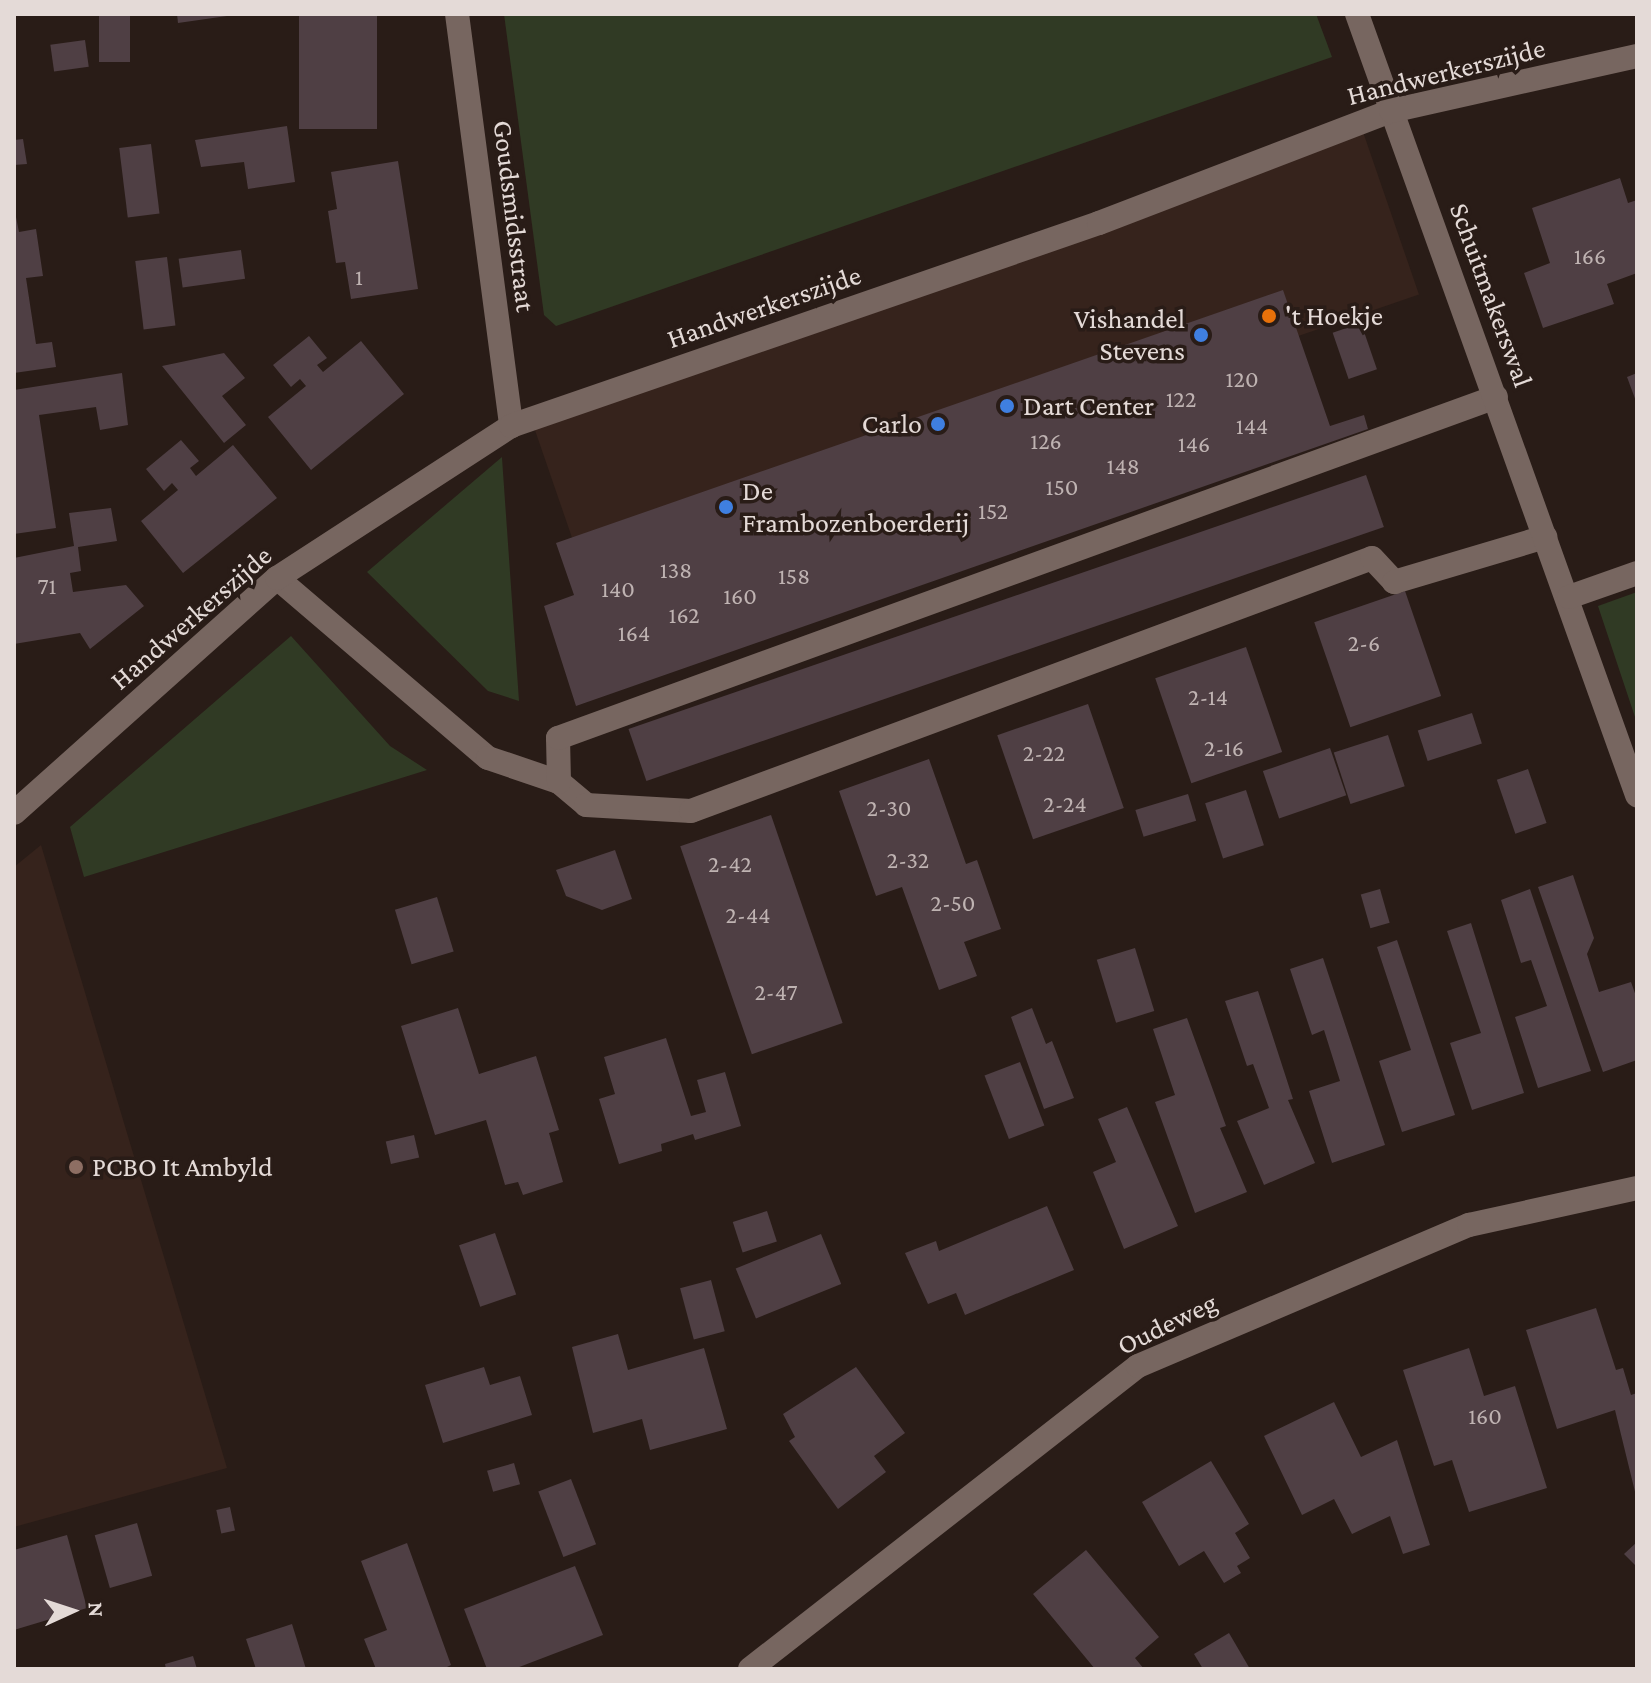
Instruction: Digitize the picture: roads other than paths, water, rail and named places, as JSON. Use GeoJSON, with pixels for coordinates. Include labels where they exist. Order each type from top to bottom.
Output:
{"type":"FeatureCollection","features":[{"type":"Feature","properties":{"kind":"street","name":"Goudsmidsstraat"},"geometry":{"type":"LineString","coordinates":[[457,14],[511,426]]}},
{"type":"Feature","properties":{"kind":"street","name":"Schuitmakerswal"},"geometry":{"type":"LineString","coordinates":[[1357,14],[1569,597],[1637,795]]}},
{"type":"Feature","properties":{"kind":"street","name":"Handwerkerszijde"},"geometry":{"type":"LineString","coordinates":[[14,813],[277,578],[511,426],[1099,223],[1391,111],[1637,56]]}},
{"type":"Feature","properties":{"kind":"street"},"geometry":{"type":"LineString","coordinates":[[559,782],[558,738],[1496,397]]}},
{"type":"Feature","properties":{"kind":"street"},"geometry":{"type":"LineString","coordinates":[[277,578],[488,758],[559,782],[586,805],[691,811],[1372,558],[1394,582],[1545,537]]}},
{"type":"Feature","properties":{"kind":"street"},"geometry":{"type":"LineString","coordinates":[[1569,597],[1637,573]]}},
{"type":"Feature","properties":{"kind":"street","name":"Oudeweg"},"geometry":{"type":"LineString","coordinates":[[750,1669],[1138,1366],[1469,1225],[1637,1188]]}},
{"type":"Feature","properties":{"kind":"place","name":"'t Hoekje"},"geometry":{"type":"Point","coordinates":[1269,316]}},
{"type":"Feature","properties":{"kind":"place","name":"Vishandel Stevens"},"geometry":{"type":"Point","coordinates":[1201,335]}},
{"type":"Feature","properties":{"kind":"place","name":"Dart Center"},"geometry":{"type":"Point","coordinates":[1007,406]}},
{"type":"Feature","properties":{"kind":"place","name":"Carlo"},"geometry":{"type":"Point","coordinates":[938,424]}},
{"type":"Feature","properties":{"kind":"place","name":"De Frambozenboerderij"},"geometry":{"type":"Point","coordinates":[726,507]}},
{"type":"Feature","properties":{"kind":"place","name":"PCBO It Ambyld"},"geometry":{"type":"Point","coordinates":[76,1167]}}]}
